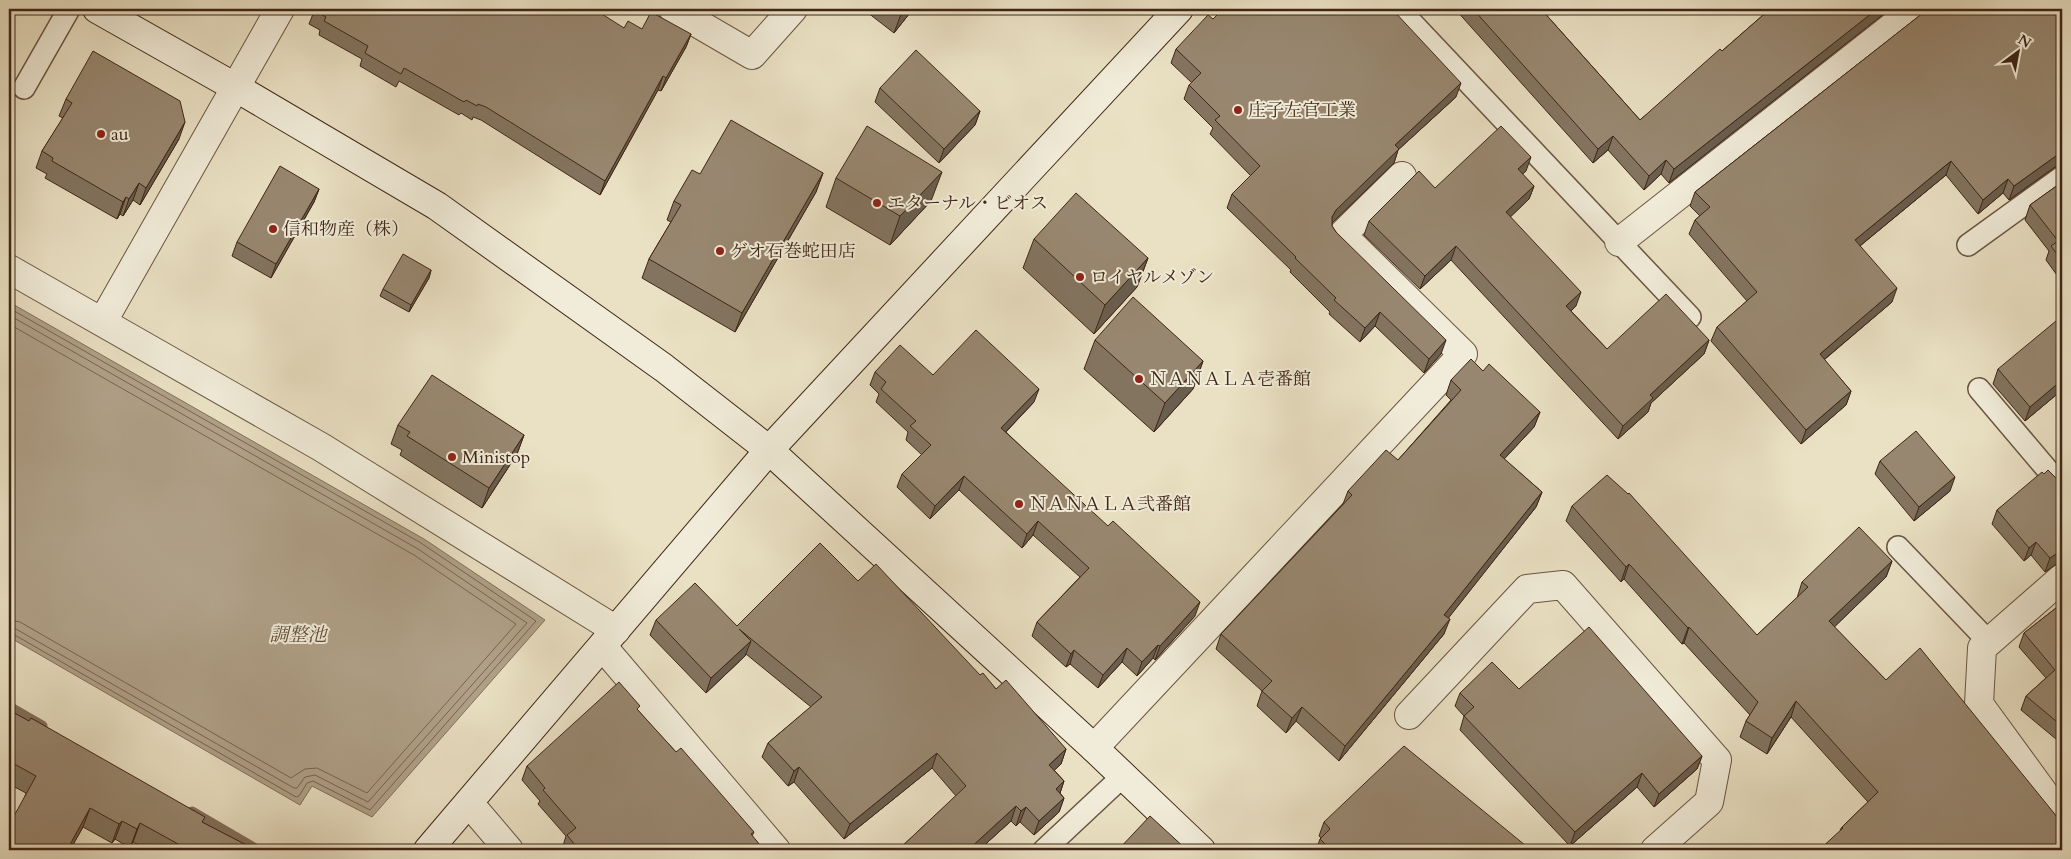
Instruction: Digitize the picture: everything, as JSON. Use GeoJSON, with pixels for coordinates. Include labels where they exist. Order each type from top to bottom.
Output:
{"type":"FeatureCollection","features":[{"type":"Feature","properties":{"kind":"street"},"geometry":{"type":"LineString","coordinates":[[97,9],[235,87],[437,206],[664,368],[769,450],[1094,748],[1201,850]]}},
{"type":"Feature","properties":{"kind":"street"},"geometry":{"type":"LineString","coordinates":[[102,321],[280,9]]}},
{"type":"Feature","properties":{"kind":"street"},"geometry":{"type":"LineString","coordinates":[[673,9],[752,55],[793,9]]}},
{"type":"Feature","properties":{"kind":"street"},"geometry":{"type":"LineString","coordinates":[[428,850],[769,450],[1179,9]]}},
{"type":"Feature","properties":{"kind":"street"},"geometry":{"type":"LineString","coordinates":[[1619,242],[1915,9]]}},
{"type":"Feature","properties":{"kind":"street"},"geometry":{"type":"LineString","coordinates":[[1094,748],[1463,354],[1342,235],[1402,176]]}},
{"type":"Feature","properties":{"kind":"street"},"geometry":{"type":"LineString","coordinates":[[9,269],[322,448],[609,638],[776,850]]}},
{"type":"Feature","properties":{"kind":"street"},"geometry":{"type":"LineString","coordinates":[[2062,578],[1982,648],[1979,704],[2062,818]]}},
{"type":"Feature","properties":{"kind":"street"},"geometry":{"type":"LineString","coordinates":[[1408,715],[1527,589],[1563,585],[1717,760],[1709,802],[1655,850]]}},
{"type":"Feature","properties":{"kind":"street"},"geometry":{"type":"LineString","coordinates":[[469,803],[508,850]]}},
{"type":"Feature","properties":{"kind":"lane"},"geometry":{"type":"LineString","coordinates":[[24,88],[69,9]]}},
{"type":"Feature","properties":{"kind":"lane"},"geometry":{"type":"LineString","coordinates":[[1399,9],[1690,317]]}},
{"type":"Feature","properties":{"kind":"lane"},"geometry":{"type":"LineString","coordinates":[[1968,245],[2062,177]]}},
{"type":"Feature","properties":{"kind":"lane"},"geometry":{"type":"LineString","coordinates":[[1979,389],[2062,487]]}},
{"type":"Feature","properties":{"kind":"lane"},"geometry":{"type":"LineString","coordinates":[[1898,547],[1989,642]]}},
{"type":"Feature","properties":{"kind":"lane"},"geometry":{"type":"LineString","coordinates":[[1044,850],[1123,776]]}},
{"type":"Feature","properties":{"kind":"water","name":"調整池"},"geometry":{"type":"Polygon","coordinates":[[[9,302],[424,539],[545,620],[372,817],[312,786],[300,805],[9,637],[9,302]]]}},
{"type":"Feature","properties":{"kind":"building"},"geometry":{"type":"Polygon","coordinates":[[[315,9],[594,9],[624,28],[628,21],[642,29],[651,12],[691,34],[666,78],[663,76],[605,181],[486,107],[478,104],[477,106],[466,100],[464,102],[404,68],[401,74],[365,53],[368,46],[324,21],[326,17],[315,9]]]}},
{"type":"Feature","properties":{"kind":"building"},"geometry":{"type":"Polygon","coordinates":[[[1223,9],[1392,9],[1461,83],[1395,145],[1399,149],[1336,210],[1332,217],[1332,226],[1336,232],[1446,340],[1429,359],[1380,312],[1365,328],[1334,300],[1336,298],[1232,194],[1260,166],[1215,120],[1220,116],[1189,85],[1201,73],[1176,49],[1208,15],[1213,19],[1223,9]]]}},
{"type":"Feature","properties":{"kind":"building"},"geometry":{"type":"Polygon","coordinates":[[[1473,9],[1541,9],[1640,120],[1720,49],[1722,51],[1770,9],[1877,9],[1674,169],[1666,160],[1649,176],[1613,136],[1598,149],[1473,9]]]}},
{"type":"Feature","properties":{"kind":"building"},"geometry":{"type":"Polygon","coordinates":[[[1928,9],[2062,9],[2062,152],[2014,186],[2008,179],[1983,200],[1951,161],[1855,240],[1897,288],[1820,354],[1851,391],[1806,430],[1717,327],[1757,292],[1695,220],[1710,207],[1695,192],[1928,9]]]}},
{"type":"Feature","properties":{"kind":"building"},"geometry":{"type":"Polygon","coordinates":[[[916,50],[980,111],[944,149],[880,88],[916,50]]]}},
{"type":"Feature","properties":{"kind":"building"},"geometry":{"type":"Polygon","coordinates":[[[93,51],[180,101],[185,122],[146,188],[139,183],[129,199],[126,197],[123,202],[52,161],[53,158],[42,151],[72,103],[66,99],[93,51]]]}},
{"type":"Feature","properties":{"kind":"building","name":"ゲオ石巻蛇田店"},"geometry":{"type":"Polygon","coordinates":[[[731,120],[823,173],[742,313],[649,259],[681,205],[674,201],[692,170],[700,174],[731,120]]]}},
{"type":"Feature","properties":{"kind":"building"},"geometry":{"type":"Polygon","coordinates":[[[867,126],[942,172],[900,216],[836,178],[867,126]]]}},
{"type":"Feature","properties":{"kind":"building"},"geometry":{"type":"Polygon","coordinates":[[[1501,126],[1531,157],[1518,169],[1534,186],[1506,212],[1581,292],[1566,306],[1607,349],[1666,294],[1709,340],[1650,395],[1653,398],[1623,426],[1456,246],[1425,276],[1369,221],[1419,171],[1435,188],[1501,126]]]}},
{"type":"Feature","properties":{"kind":"building","name":"信和物産（株）"},"geometry":{"type":"Polygon","coordinates":[[[280,166],[319,189],[276,264],[237,242],[280,166]]]}},
{"type":"Feature","properties":{"kind":"building"},"geometry":{"type":"Polygon","coordinates":[[[2062,182],[2062,261],[2051,246],[2058,241],[2030,205],[2062,182]]]}},
{"type":"Feature","properties":{"kind":"building"},"geometry":{"type":"Polygon","coordinates":[[[1076,193],[1148,258],[1105,305],[1034,239],[1076,193]]]}},
{"type":"Feature","properties":{"kind":"building"},"geometry":{"type":"Polygon","coordinates":[[[403,254],[431,270],[411,305],[383,289],[403,254]]]}},
{"type":"Feature","properties":{"kind":"building"},"geometry":{"type":"Polygon","coordinates":[[[1133,297],[1203,361],[1165,403],[1095,340],[1133,297]]]}},
{"type":"Feature","properties":{"kind":"building"},"geometry":{"type":"Polygon","coordinates":[[[2062,316],[2062,380],[2030,407],[1998,369],[2062,316]]]}},
{"type":"Feature","properties":{"kind":"building"},"geometry":{"type":"Polygon","coordinates":[[[976,330],[1039,389],[1001,428],[1108,526],[1113,521],[1200,602],[1160,646],[1158,645],[1142,662],[1127,648],[1103,675],[1074,650],[1071,654],[1037,622],[1089,568],[1038,521],[1027,534],[964,476],[935,506],[902,474],[931,445],[910,426],[916,421],[881,389],[886,382],[875,372],[900,345],[933,375],[976,330]]]}},
{"type":"Feature","properties":{"kind":"building"},"geometry":{"type":"Polygon","coordinates":[[[1471,359],[1483,371],[1489,364],[1540,412],[1500,455],[1542,492],[1444,615],[1450,619],[1345,746],[1302,707],[1292,718],[1262,691],[1272,681],[1221,634],[1352,495],[1348,491],[1386,450],[1398,460],[1461,390],[1451,380],[1471,359]]]}},
{"type":"Feature","properties":{"kind":"building"},"geometry":{"type":"Polygon","coordinates":[[[432,375],[524,435],[489,488],[407,436],[410,432],[398,425],[432,375]]]}},
{"type":"Feature","properties":{"kind":"building"},"geometry":{"type":"Polygon","coordinates":[[[1916,431],[1955,477],[1919,507],[1880,461],[1916,431]]]}},
{"type":"Feature","properties":{"kind":"building"},"geometry":{"type":"Polygon","coordinates":[[[2048,470],[2062,484],[2062,550],[2050,558],[2036,542],[2029,548],[1997,510],[2042,472],[2044,474],[2048,470]]]}},
{"type":"Feature","properties":{"kind":"building"},"geometry":{"type":"Polygon","coordinates":[[[1607,475],[1629,493],[1757,635],[1808,587],[1802,582],[1859,527],[1892,561],[1829,621],[1886,680],[1920,648],[2062,823],[2062,850],[1819,850],[1878,792],[1796,701],[1772,738],[1746,721],[1758,702],[1629,564],[1626,567],[1572,506],[1607,475]]]}},
{"type":"Feature","properties":{"kind":"building"},"geometry":{"type":"Polygon","coordinates":[[[820,543],[858,581],[876,564],[980,675],[983,673],[996,689],[1006,680],[1066,749],[1049,765],[1064,781],[1056,789],[1064,798],[1039,821],[1026,807],[1021,811],[1016,806],[968,850],[898,850],[966,786],[937,753],[850,824],[799,767],[794,771],[768,743],[822,697],[739,629],[751,641],[711,678],[656,620],[695,583],[737,626],[820,543]]]}},
{"type":"Feature","properties":{"kind":"building"},"geometry":{"type":"Polygon","coordinates":[[[2062,601],[2062,726],[2026,696],[2055,670],[2024,633],[2062,601]]]}},
{"type":"Feature","properties":{"kind":"building"},"geometry":{"type":"Polygon","coordinates":[[[1589,627],[1702,756],[1659,794],[1642,773],[1575,832],[1464,716],[1474,707],[1460,693],[1492,662],[1519,689],[1589,627]]]}},
{"type":"Feature","properties":{"kind":"building"},"geometry":{"type":"Polygon","coordinates":[[[619,682],[640,706],[637,709],[676,752],[681,748],[754,832],[751,834],[764,850],[579,850],[567,835],[576,828],[543,790],[545,788],[527,766],[619,682]]]}},
{"type":"Feature","properties":{"kind":"building"},"geometry":{"type":"Polygon","coordinates":[[[9,710],[29,721],[31,718],[205,817],[202,822],[256,850],[189,850],[140,823],[137,829],[122,821],[119,824],[90,808],[67,850],[9,850],[9,825],[36,776],[9,761],[9,710]]]}},
{"type":"Feature","properties":{"kind":"building"},"geometry":{"type":"Polygon","coordinates":[[[1404,746],[1531,850],[1331,850],[1320,839],[1330,829],[1324,822],[1404,746]]]}},
{"type":"Feature","properties":{"kind":"building"},"geometry":{"type":"Polygon","coordinates":[[[1150,816],[1187,850],[1118,850],[1150,816]]]}},
{"type":"Feature","properties":{"kind":"waterway"},"geometry":{"type":"LineString","coordinates":[[9,707],[42,726]]}},
{"type":"Feature","properties":{"kind":"waterway"},"geometry":{"type":"LineString","coordinates":[[192,812],[257,850]]}},
{"type":"Feature","properties":{"kind":"place","name":"庄子左官工業"},"geometry":{"type":"Point","coordinates":[1238,110]}},
{"type":"Feature","properties":{"kind":"place","name":"au"},"geometry":{"type":"Point","coordinates":[101,134]}},
{"type":"Feature","properties":{"kind":"place","name":"エターナル・ビオス"},"geometry":{"type":"Point","coordinates":[877,203]}},
{"type":"Feature","properties":{"kind":"place","name":"信和物産（株）"},"geometry":{"type":"Point","coordinates":[273,229]}},
{"type":"Feature","properties":{"kind":"place","name":"ゲオ石巻蛇田店"},"geometry":{"type":"Point","coordinates":[720,251]}},
{"type":"Feature","properties":{"kind":"place","name":"ロイヤルメゾン"},"geometry":{"type":"Point","coordinates":[1080,277]}},
{"type":"Feature","properties":{"kind":"place","name":"ＮＡＮＡＬＡ壱番館"},"geometry":{"type":"Point","coordinates":[1139,379]}},
{"type":"Feature","properties":{"kind":"place","name":"Ministop"},"geometry":{"type":"Point","coordinates":[452,457]}},
{"type":"Feature","properties":{"kind":"place","name":"ＮＡＮＡＬＡ弐番館"},"geometry":{"type":"Point","coordinates":[1019,504]}}]}
